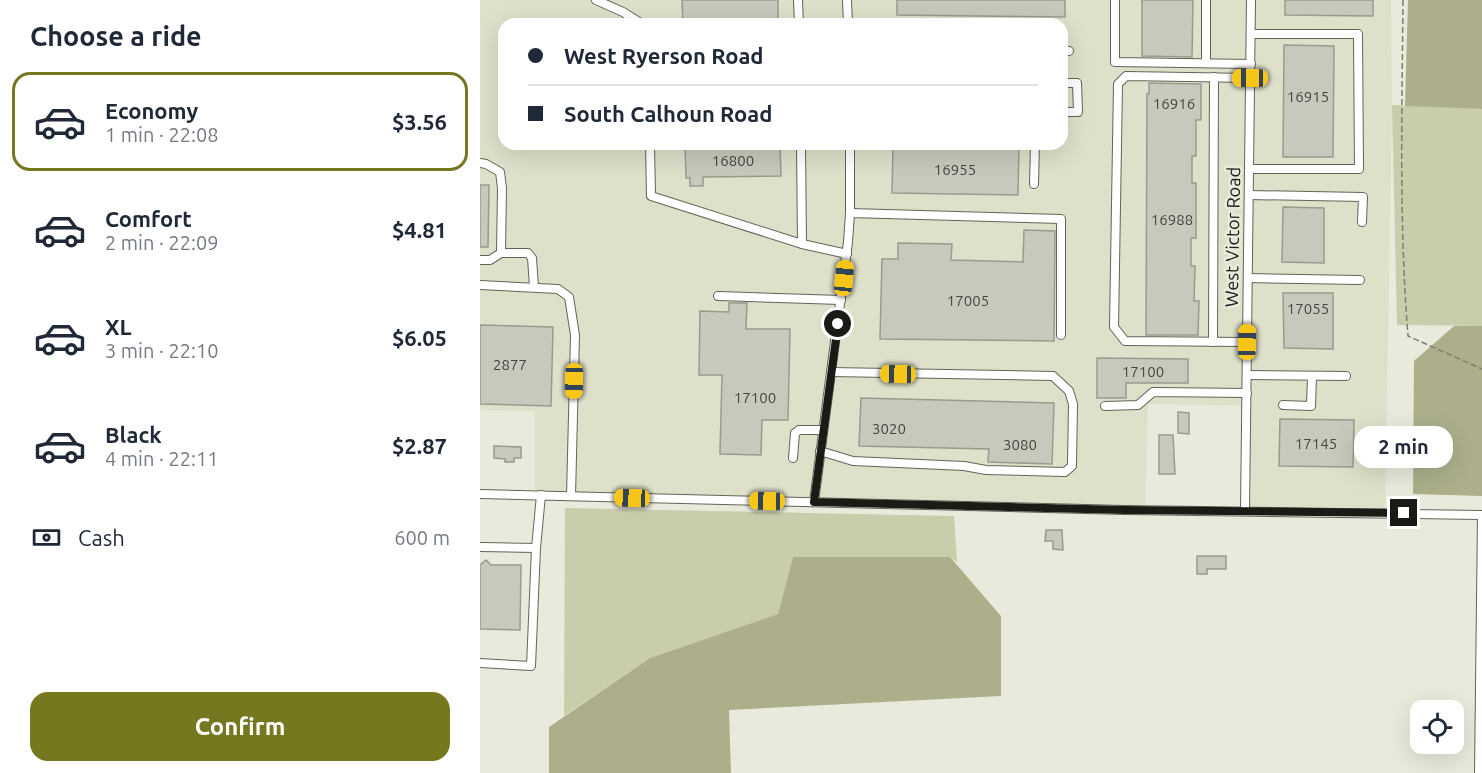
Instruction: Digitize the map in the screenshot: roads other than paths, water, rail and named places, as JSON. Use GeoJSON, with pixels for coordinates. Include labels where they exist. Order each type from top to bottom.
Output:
{"type":"FeatureCollection","features":[{"type":"Feature","properties":{"kind":"street"},"geometry":{"type":"LineString","coordinates":[[596,0],[632,18]]}},
{"type":"Feature","properties":{"kind":"street"},"geometry":{"type":"LineString","coordinates":[[798,0],[799,18]]}},
{"type":"Feature","properties":{"kind":"street"},"geometry":{"type":"LineString","coordinates":[[847,0],[848,18]]}},
{"type":"Feature","properties":{"kind":"street"},"geometry":{"type":"LineString","coordinates":[[1115,0],[1115,62],[1251,64]]}},
{"type":"Feature","properties":{"kind":"street"},"geometry":{"type":"LineString","coordinates":[[1206,0],[1206,63]]}},
{"type":"Feature","properties":{"kind":"street","name":"West Victor Road"},"geometry":{"type":"LineString","coordinates":[[1245,511],[1251,0]]}},
{"type":"Feature","properties":{"kind":"street"},"geometry":{"type":"LineString","coordinates":[[1249,169],[1359,169],[1358,34],[1251,34]]}},
{"type":"Feature","properties":{"kind":"street"},"geometry":{"type":"LineString","coordinates":[[1247,342],[1125,341],[1114,327],[1118,84],[1126,76],[1250,78]]}},
{"type":"Feature","properties":{"kind":"street"},"geometry":{"type":"LineString","coordinates":[[1213,342],[1214,77]]}},
{"type":"Feature","properties":{"kind":"street"},"geometry":{"type":"LineString","coordinates":[[1068,83],[1077,83],[1078,112],[1068,112]]}},
{"type":"Feature","properties":{"kind":"street"},"geometry":{"type":"LineString","coordinates":[[650,150],[651,196],[802,244],[847,254]]}},
{"type":"Feature","properties":{"kind":"street"},"geometry":{"type":"LineString","coordinates":[[801,150],[802,244]]}},
{"type":"Feature","properties":{"kind":"street"},"geometry":{"type":"LineString","coordinates":[[814,502],[847,254],[850,213],[850,150]]}},
{"type":"Feature","properties":{"kind":"street"},"geometry":{"type":"LineString","coordinates":[[1034,184],[1035,150]]}},
{"type":"Feature","properties":{"kind":"street"},"geometry":{"type":"LineString","coordinates":[[480,163],[500,172],[502,188],[501,253]]}},
{"type":"Feature","properties":{"kind":"street"},"geometry":{"type":"LineString","coordinates":[[1249,195],[1363,197],[1362,222]]}},
{"type":"Feature","properties":{"kind":"street"},"geometry":{"type":"LineString","coordinates":[[850,213],[1061,219],[1061,334]]}},
{"type":"Feature","properties":{"kind":"street"},"geometry":{"type":"LineString","coordinates":[[480,260],[490,260],[501,253],[528,253],[532,258],[534,287]]}},
{"type":"Feature","properties":{"kind":"street"},"geometry":{"type":"LineString","coordinates":[[1248,278],[1360,280]]}},
{"type":"Feature","properties":{"kind":"street"},"geometry":{"type":"LineString","coordinates":[[480,285],[558,289],[569,297],[575,335],[571,496]]}},
{"type":"Feature","properties":{"kind":"street"},"geometry":{"type":"LineString","coordinates":[[718,296],[841,300]]}},
{"type":"Feature","properties":{"kind":"street"},"geometry":{"type":"LineString","coordinates":[[820,451],[853,461],[964,466],[986,470],[1065,472],[1072,466],[1072,404],[1069,391],[1053,376],[831,372]]}},
{"type":"Feature","properties":{"kind":"street"},"geometry":{"type":"LineString","coordinates":[[1247,375],[1346,376]]}},
{"type":"Feature","properties":{"kind":"street"},"geometry":{"type":"LineString","coordinates":[[1283,405],[1311,405],[1312,376]]}},
{"type":"Feature","properties":{"kind":"street"},"geometry":{"type":"LineString","coordinates":[[1105,406],[1138,405],[1153,392],[1247,393]]}},
{"type":"Feature","properties":{"kind":"street"},"geometry":{"type":"LineString","coordinates":[[793,458],[795,433],[799,430],[823,430]]}},
{"type":"Feature","properties":{"kind":"street"},"geometry":{"type":"LineString","coordinates":[[480,494],[1482,514],[1479,773]]}},
{"type":"Feature","properties":{"kind":"street"},"geometry":{"type":"LineString","coordinates":[[480,663],[531,666],[536,548],[541,495]]}},
{"type":"Feature","properties":{"kind":"street"},"geometry":{"type":"LineString","coordinates":[[480,547],[536,548]]}}]}
